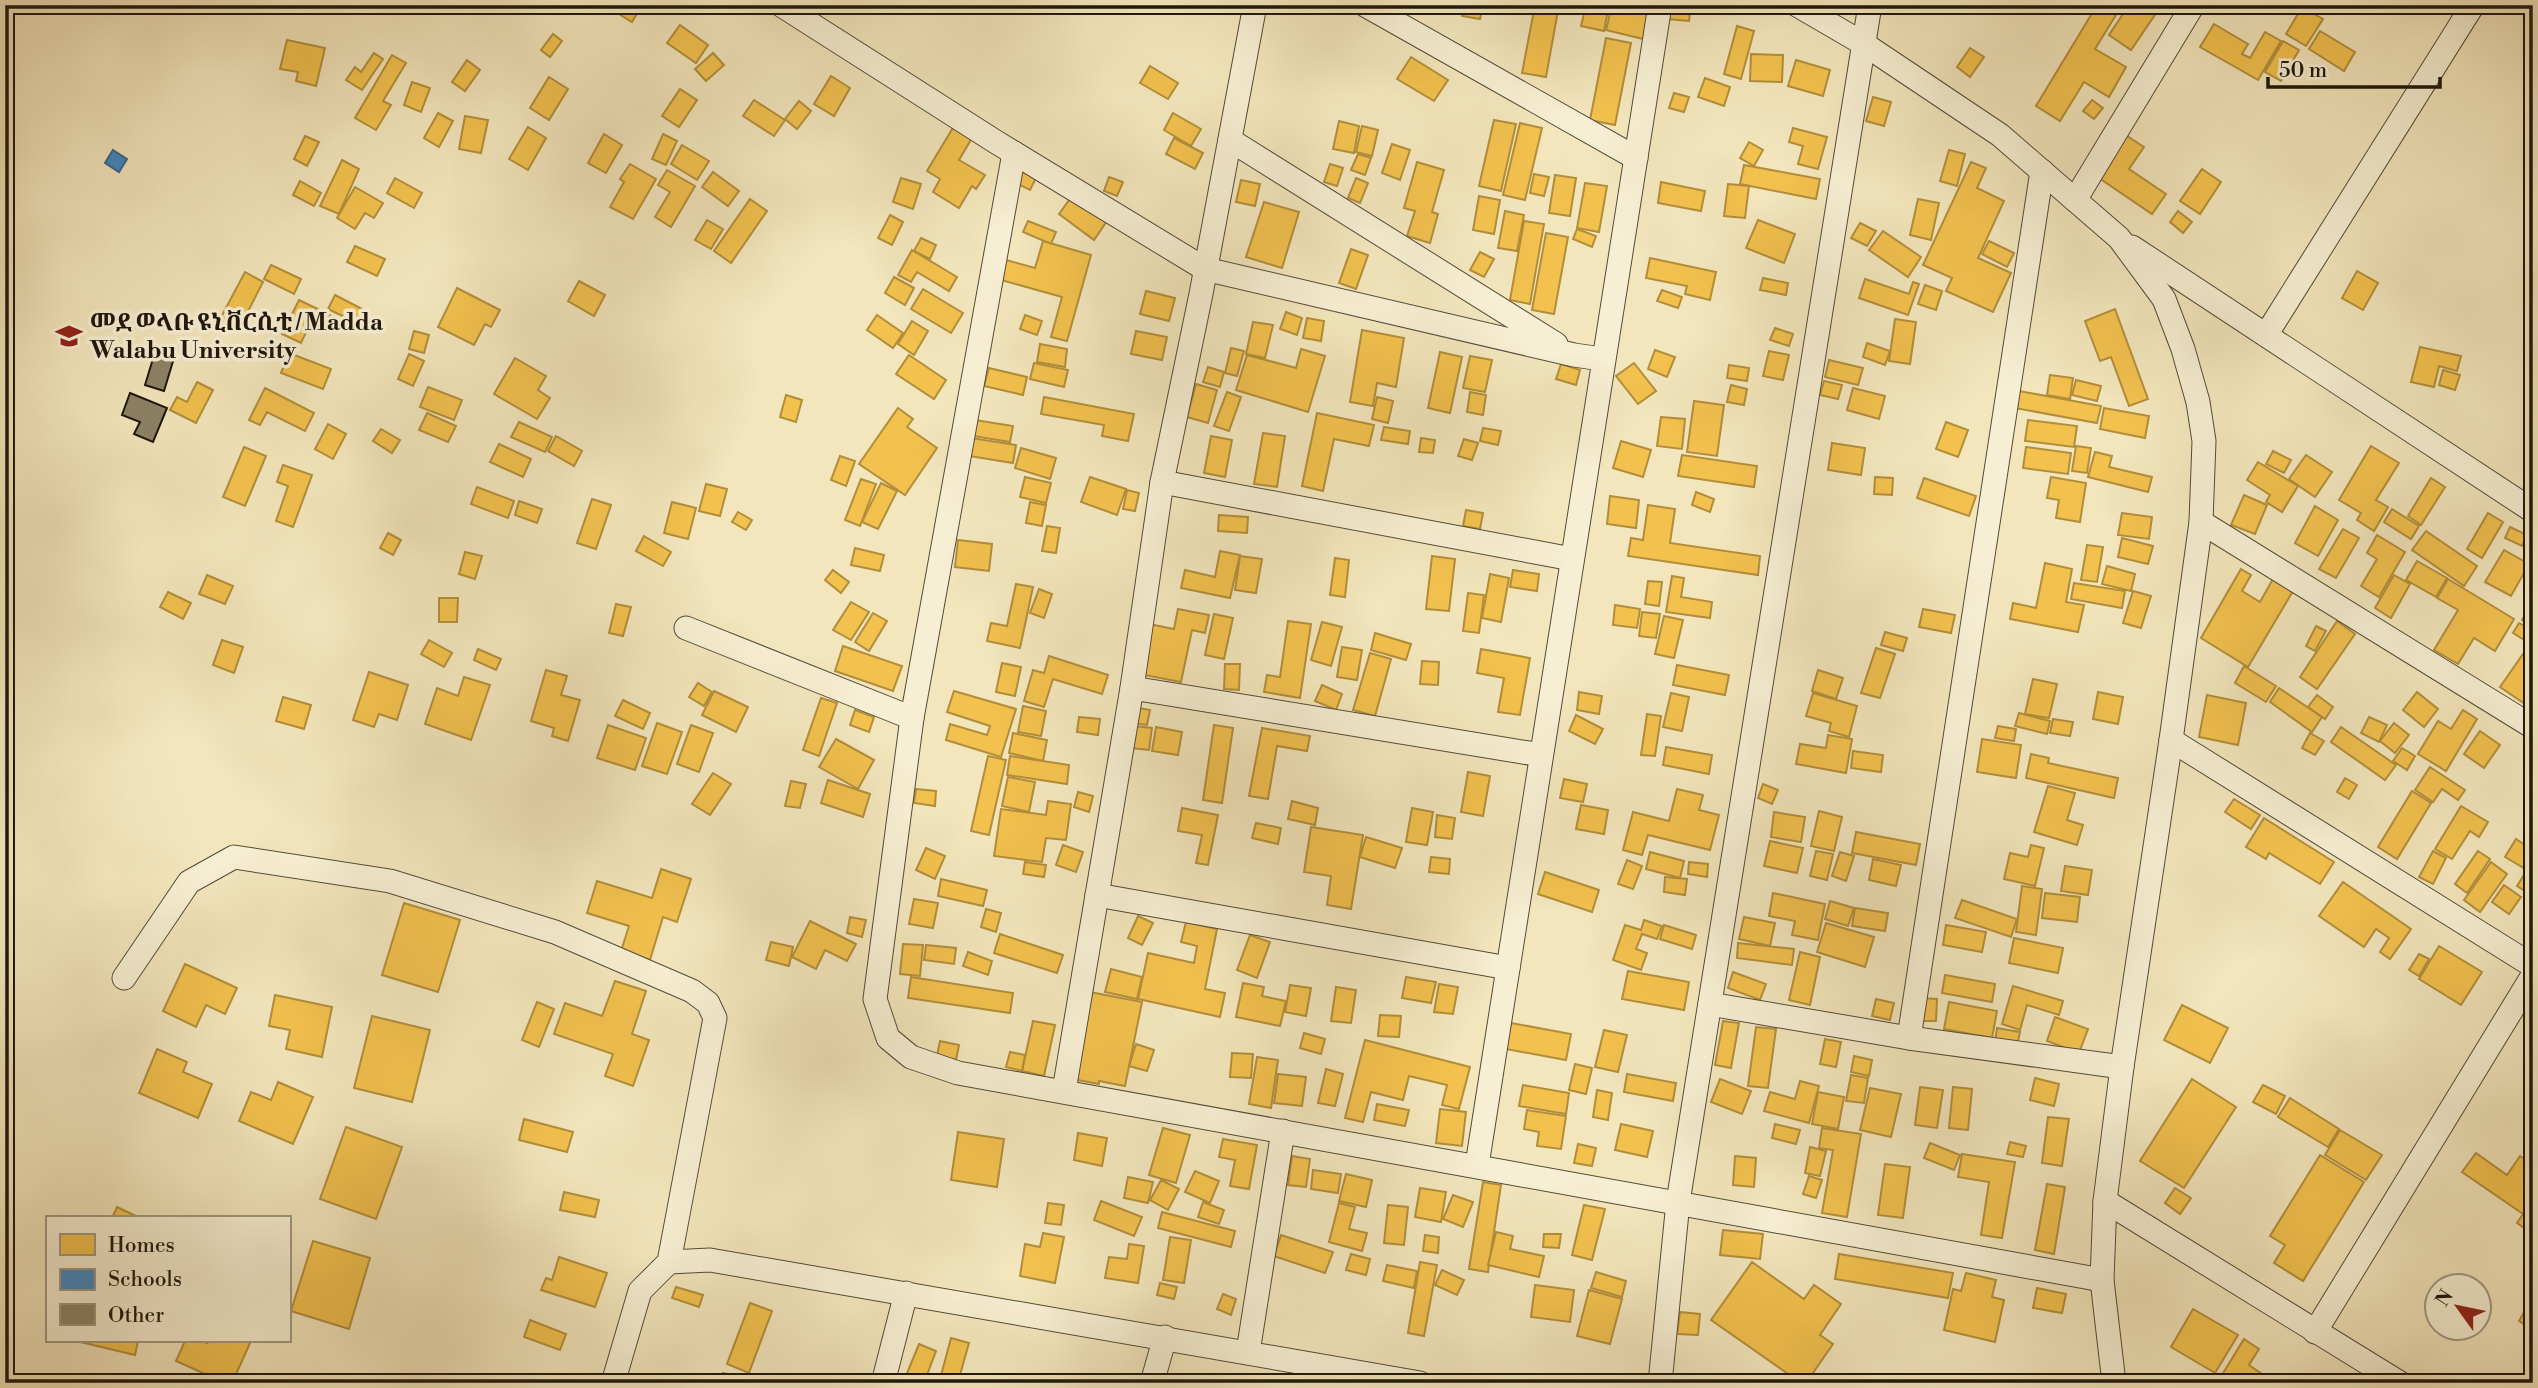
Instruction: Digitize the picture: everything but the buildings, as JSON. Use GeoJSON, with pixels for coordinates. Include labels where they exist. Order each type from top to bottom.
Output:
{"type":"FeatureCollection","features":[{"type":"Feature","properties":{"kind":"street"},"geometry":{"type":"LineString","coordinates":[[781,5],[1014,153],[1205,269],[1574,355],[1602,359]]}},
{"type":"Feature","properties":{"kind":"street"},"geometry":{"type":"LineString","coordinates":[[1064,1091],[1132,688],[1163,482],[1255,5]]}},
{"type":"Feature","properties":{"kind":"street"},"geometry":{"type":"LineString","coordinates":[[1365,5],[1636,158]]}},
{"type":"Feature","properties":{"kind":"street"},"geometry":{"type":"LineString","coordinates":[[1477,1165],[1602,359],[1660,5]]}},
{"type":"Feature","properties":{"kind":"street"},"geometry":{"type":"LineString","coordinates":[[1797,5],[1864,44],[2000,135],[2119,238],[2533,511]]}},
{"type":"Feature","properties":{"kind":"street"},"geometry":{"type":"LineString","coordinates":[[1660,1383],[1678,1202],[1870,5]]}},
{"type":"Feature","properties":{"kind":"street"},"geometry":{"type":"LineString","coordinates":[[2266,335],[2473,5]]}},
{"type":"Feature","properties":{"kind":"street"},"geometry":{"type":"LineString","coordinates":[[2076,200],[2191,6]]}},
{"type":"Feature","properties":{"kind":"street"},"geometry":{"type":"LineString","coordinates":[[1230,140],[1574,355]]}},
{"type":"Feature","properties":{"kind":"street"},"geometry":{"type":"LineString","coordinates":[[1014,153],[912,718],[875,999],[888,1038],[911,1057],[958,1073],[2102,1280]]}},
{"type":"Feature","properties":{"kind":"street"},"geometry":{"type":"LineString","coordinates":[[1909,1038],[2042,171]]}},
{"type":"Feature","properties":{"kind":"street"},"geometry":{"type":"LineString","coordinates":[[2114,1383],[2102,1280],[2105,1201],[2201,522],[2204,442],[2198,402],[2183,349],[2164,299],[2119,238]]}},
{"type":"Feature","properties":{"kind":"street"},"geometry":{"type":"LineString","coordinates":[[1163,482],[1572,559]]}},
{"type":"Feature","properties":{"kind":"street"},"geometry":{"type":"LineString","coordinates":[[2201,522],[2533,727]]}},
{"type":"Feature","properties":{"kind":"street"},"geometry":{"type":"LineString","coordinates":[[686,628],[912,718]]}},
{"type":"Feature","properties":{"kind":"street"},"geometry":{"type":"LineString","coordinates":[[1132,688],[1541,755]]}},
{"type":"Feature","properties":{"kind":"street"},"geometry":{"type":"LineString","coordinates":[[2171,740],[2533,966]]}},
{"type":"Feature","properties":{"kind":"street"},"geometry":{"type":"LineString","coordinates":[[124,978],[189,882],[234,857],[390,881],[555,932],[692,991],[708,1003],[715,1018],[669,1262],[640,1291],[613,1383]]}},
{"type":"Feature","properties":{"kind":"street"},"geometry":{"type":"LineString","coordinates":[[1097,895],[1508,968]]}},
{"type":"Feature","properties":{"kind":"street"},"geometry":{"type":"LineString","coordinates":[[2315,1332],[2533,975]]}},
{"type":"Feature","properties":{"kind":"street"},"geometry":{"type":"LineString","coordinates":[[1710,1004],[1909,1038],[2122,1067]]}},
{"type":"Feature","properties":{"kind":"street"},"geometry":{"type":"LineString","coordinates":[[1248,1352],[1283,1131]]}},
{"type":"Feature","properties":{"kind":"street"},"geometry":{"type":"LineString","coordinates":[[2105,1201],[2400,1383]]}},
{"type":"Feature","properties":{"kind":"street"},"geometry":{"type":"LineString","coordinates":[[669,1262],[710,1260],[1420,1383]]}},
{"type":"Feature","properties":{"kind":"street"},"geometry":{"type":"LineString","coordinates":[[883,1383],[906,1293]]}},
{"type":"Feature","properties":{"kind":"street"},"geometry":{"type":"LineString","coordinates":[[1152,1383],[1164,1337]]}},
{"type":"Feature","properties":{"kind":"place","name":"መደ ወላቡ ዩኒቨርሲቲ / Madda Walabu University"},"geometry":{"type":"Point","coordinates":[69,336]}}]}
